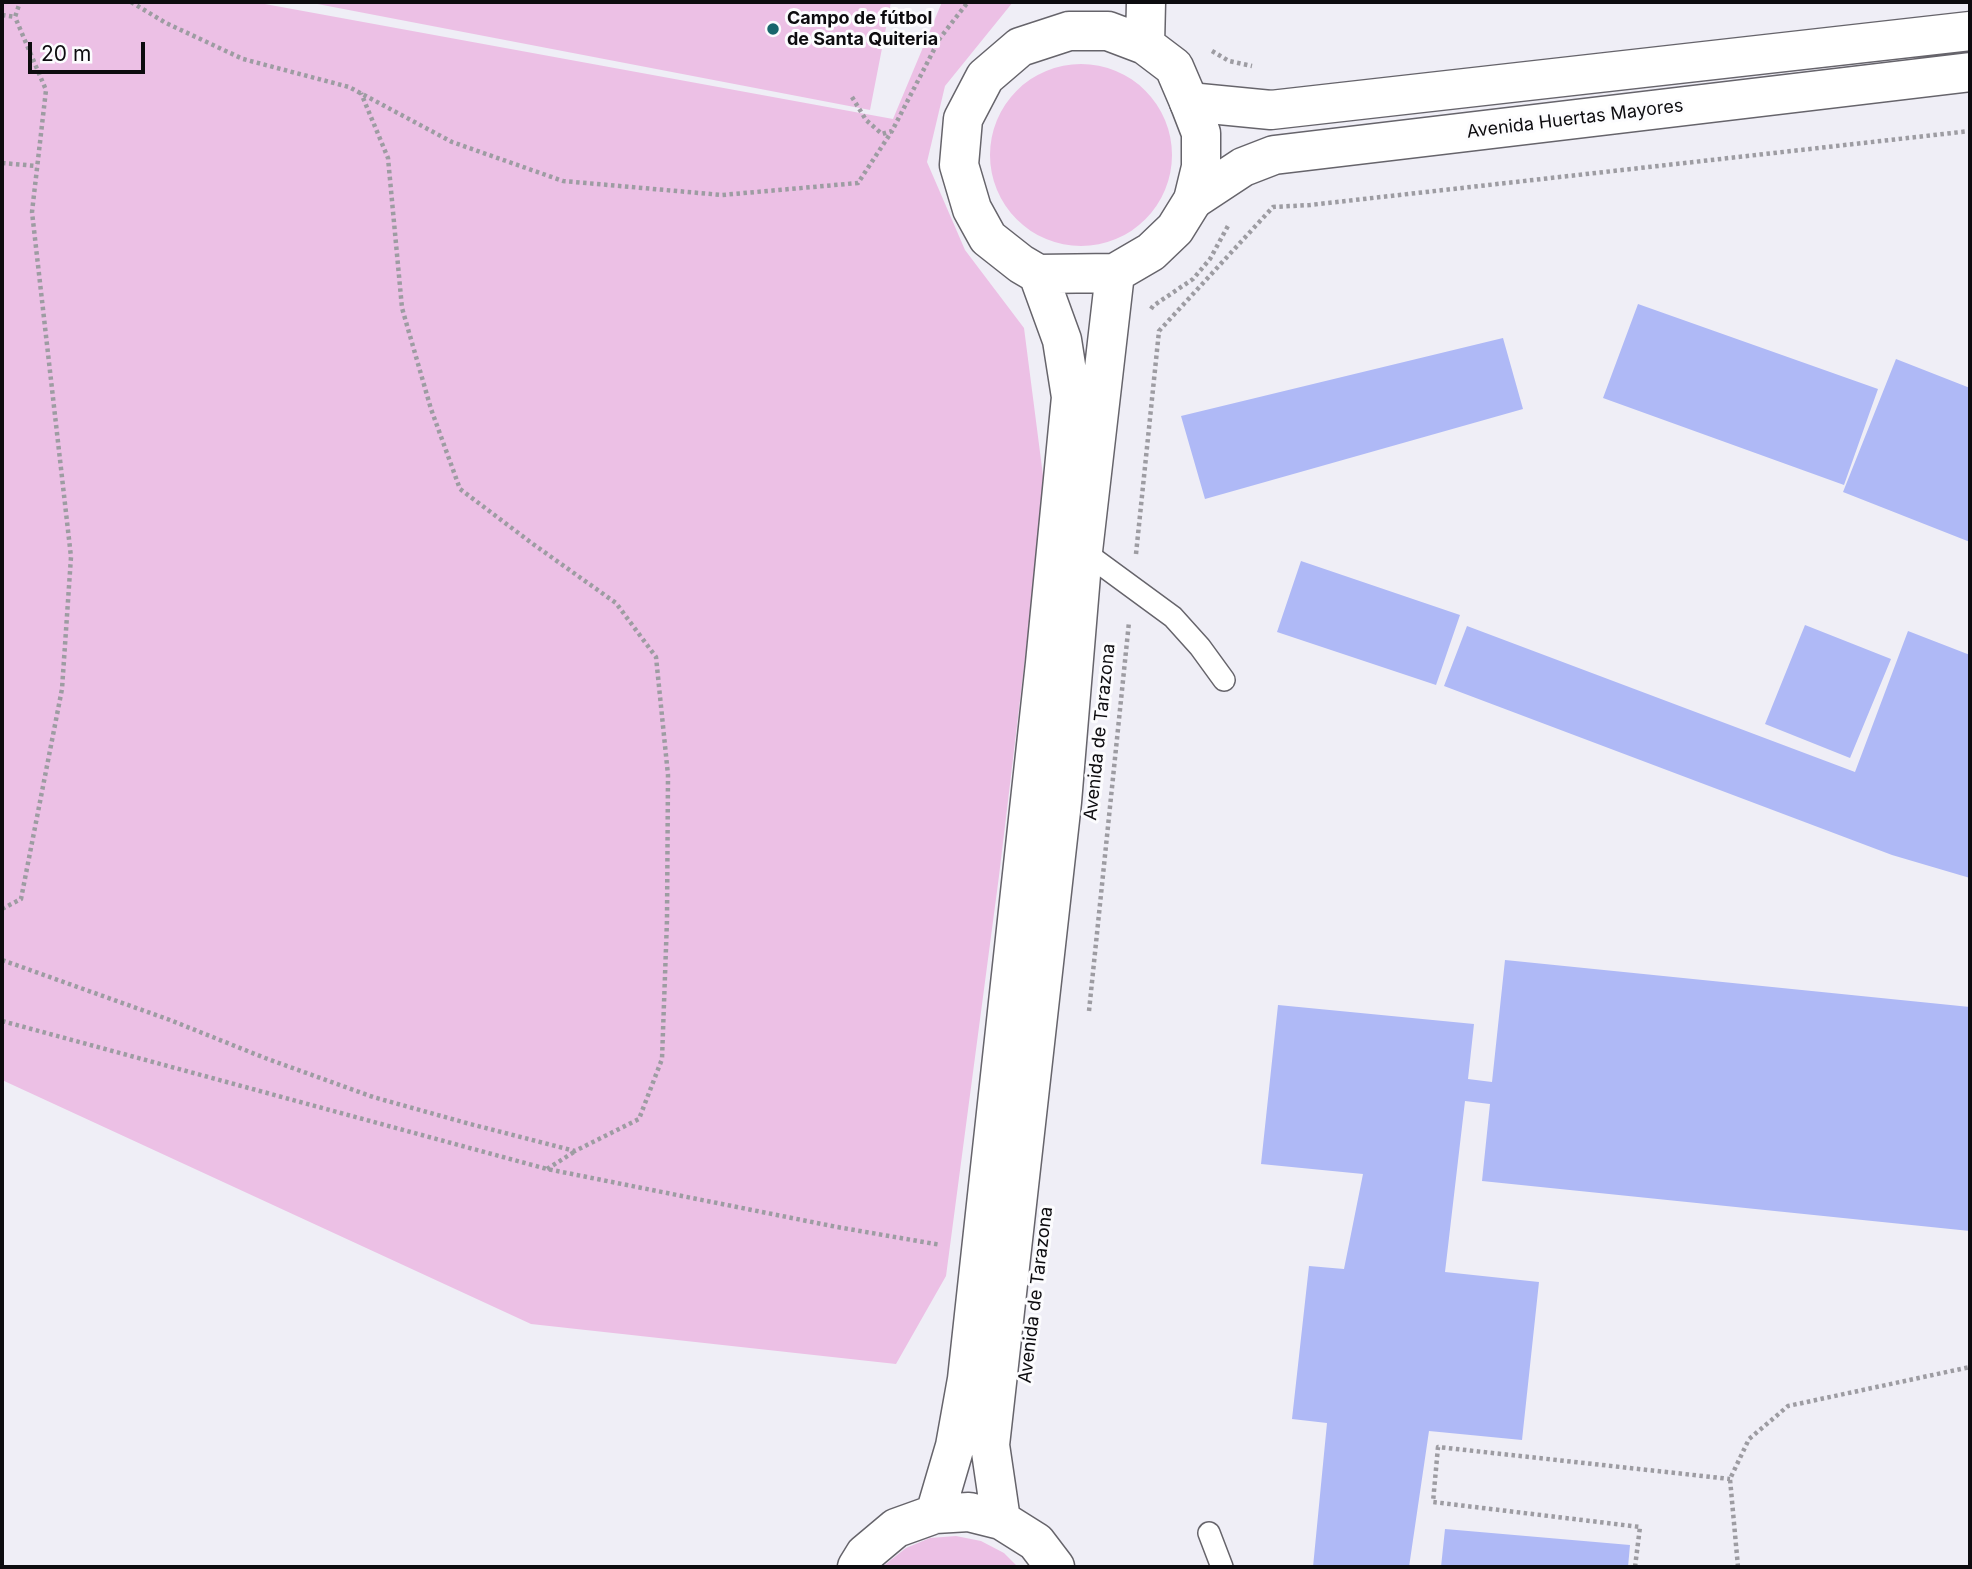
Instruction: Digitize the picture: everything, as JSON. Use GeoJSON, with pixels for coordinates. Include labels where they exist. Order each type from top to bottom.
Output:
{"type":"FeatureCollection","features":[{"type":"Feature","properties":{"kind":"main road"},"geometry":{"type":"LineString","coordinates":[[1145,45],[1146,2]]}},
{"type":"Feature","properties":{"kind":"main road"},"geometry":{"type":"LineString","coordinates":[[1075,16],[1145,45],[1174,67],[1200,133],[1201,167],[1193,200],[1175,229],[1151,252],[1115,273],[1038,274],[989,238],[972,209],[959,165],[963,119],[985,78],[1020,47],[1075,16]]}},
{"type":"Feature","properties":{"kind":"main road"},"geometry":{"type":"LineString","coordinates":[[1189,102],[1286,109],[1970,31]]}},
{"type":"Feature","properties":{"kind":"main road","name":"Avenida Huertas Mayores"},"geometry":{"type":"LineString","coordinates":[[1193,200],[1243,166],[1275,155],[1970,72]]}},
{"type":"Feature","properties":{"kind":"main road","name":"Avenida de Tarazona"},"geometry":{"type":"LineString","coordinates":[[1001,1521],[990,1445],[1062,802],[1083,551],[1115,273]]}},
{"type":"Feature","properties":{"kind":"main road"},"geometry":{"type":"LineString","coordinates":[[934,1514],[955,1446],[967,1379],[1045,663],[1071,397],[1062,340],[1038,274]]}},
{"type":"Feature","properties":{"kind":"main road"},"geometry":{"type":"LineString","coordinates":[[858,1567],[865,1554],[896,1528],[934,1514],[969,1512],[1001,1521],[1035,1542],[1055,1567]]}},
{"type":"Feature","properties":{"kind":"lane"},"geometry":{"type":"LineString","coordinates":[[1083,551],[1173,617],[1200,647],[1224,680]]}},
{"type":"Feature","properties":{"kind":"lane"},"geometry":{"type":"LineString","coordinates":[[1209,1533],[1222,1567]]}},
{"type":"Feature","properties":{"kind":"path"},"geometry":{"type":"LineString","coordinates":[[2,909],[21,899],[62,689],[71,557],[32,212],[46,90],[15,17],[20,2]]}},
{"type":"Feature","properties":{"kind":"path"},"geometry":{"type":"LineString","coordinates":[[131,2],[166,23],[243,59],[349,87],[452,142],[563,181],[722,195],[858,183],[892,131],[940,38],[968,2]]}},
{"type":"Feature","properties":{"kind":"path"},"geometry":{"type":"LineString","coordinates":[[2,15],[15,17]]}},
{"type":"Feature","properties":{"kind":"path"},"geometry":{"type":"LineString","coordinates":[[1204,44],[1229,61],[1276,71],[1283,77],[1286,109]]}},
{"type":"Feature","properties":{"kind":"path"},"geometry":{"type":"LineString","coordinates":[[361,93],[388,158],[402,308],[431,410],[460,489],[616,603],[656,657],[668,775],[662,1059],[639,1119],[575,1151],[547,1169]]}},
{"type":"Feature","properties":{"kind":"path"},"geometry":{"type":"LineString","coordinates":[[852,97],[866,120],[882,134],[892,131]]}},
{"type":"Feature","properties":{"kind":"path"},"geometry":{"type":"LineString","coordinates":[[1089,1011],[1159,331],[1273,207],[1970,131]]}},
{"type":"Feature","properties":{"kind":"path"},"geometry":{"type":"LineString","coordinates":[[2,163],[37,166]]}},
{"type":"Feature","properties":{"kind":"path"},"geometry":{"type":"LineString","coordinates":[[1147,315],[1153,306],[1193,279],[1210,259],[1231,222]]}},
{"type":"Feature","properties":{"kind":"path"},"geometry":{"type":"LineString","coordinates":[[2,960],[373,1097],[575,1151]]}},
{"type":"Feature","properties":{"kind":"path"},"geometry":{"type":"LineString","coordinates":[[2,1021],[547,1169],[837,1227],[948,1246],[981,1244]]}},
{"type":"Feature","properties":{"kind":"path"},"geometry":{"type":"LineString","coordinates":[[1738,1567],[1730,1479],[1749,1439],[1788,1406],[1970,1367]]}},
{"type":"Feature","properties":{"kind":"path"},"geometry":{"type":"LineString","coordinates":[[1635,1567],[1640,1527],[1433,1502],[1438,1447],[1730,1479]]}},
{"type":"Feature","properties":{"kind":"shaded area"},"geometry":{"type":"Polygon","coordinates":[[[2,2],[254,2],[893,119],[942,2],[1013,2],[945,86],[927,162],[965,250],[1024,328],[1045,491],[999,876],[946,1276],[896,1364],[531,1324],[2,1080],[2,2]]]}},
{"type":"Feature","properties":{"kind":"shaded area"},"geometry":{"type":"Polygon","coordinates":[[[307,2],[891,2],[870,110],[307,2]]]}},
{"type":"Feature","properties":{"kind":"shaded area"},"geometry":{"type":"Polygon","coordinates":[[[1081,64],[1116,71],[1145,91],[1165,120],[1172,155],[1165,190],[1145,219],[1116,239],[1081,246],[1046,239],[1017,219],[997,190],[990,155],[997,120],[1017,91],[1046,71],[1081,64]]]}},
{"type":"Feature","properties":{"kind":"shaded area"},"geometry":{"type":"Polygon","coordinates":[[[956,1536],[981,1541],[1004,1553],[1018,1567],[882,1567],[906,1548],[930,1538],[956,1536]]]}},
{"type":"Feature","properties":{"kind":"building"},"geometry":{"type":"Polygon","coordinates":[[[1638,304],[1878,389],[1844,485],[1603,398],[1638,304]]]}},
{"type":"Feature","properties":{"kind":"building"},"geometry":{"type":"Polygon","coordinates":[[[1503,338],[1523,409],[1205,499],[1181,416],[1503,338]]]}},
{"type":"Feature","properties":{"kind":"building"},"geometry":{"type":"Polygon","coordinates":[[[1896,359],[1970,388],[1970,542],[1843,492],[1896,359]]]}},
{"type":"Feature","properties":{"kind":"building"},"geometry":{"type":"Polygon","coordinates":[[[1301,561],[1460,615],[1436,685],[1277,632],[1301,561]]]}},
{"type":"Feature","properties":{"kind":"building"},"geometry":{"type":"Polygon","coordinates":[[[1805,625],[1891,659],[1850,758],[1765,724],[1805,625]]]}},
{"type":"Feature","properties":{"kind":"building"},"geometry":{"type":"Polygon","coordinates":[[[1467,626],[1855,772],[1908,631],[1970,655],[1970,878],[1892,855],[1444,686],[1467,626]]]}},
{"type":"Feature","properties":{"kind":"building"},"geometry":{"type":"Polygon","coordinates":[[[1505,960],[1970,1007],[1970,1231],[1482,1181],[1490,1104],[1465,1101],[1445,1272],[1539,1282],[1522,1440],[1429,1431],[1409,1567],[1313,1567],[1327,1423],[1292,1419],[1309,1266],[1344,1269],[1363,1174],[1261,1164],[1278,1005],[1474,1024],[1468,1079],[1492,1082],[1505,960]]]}},
{"type":"Feature","properties":{"kind":"building"},"geometry":{"type":"Polygon","coordinates":[[[1445,1529],[1630,1545],[1628,1567],[1441,1567],[1445,1529]]]}},
{"type":"Feature","properties":{"kind":"place","name":"Campo de fútbol de Santa Quiteria"},"geometry":{"type":"Point","coordinates":[773,29]}}]}
